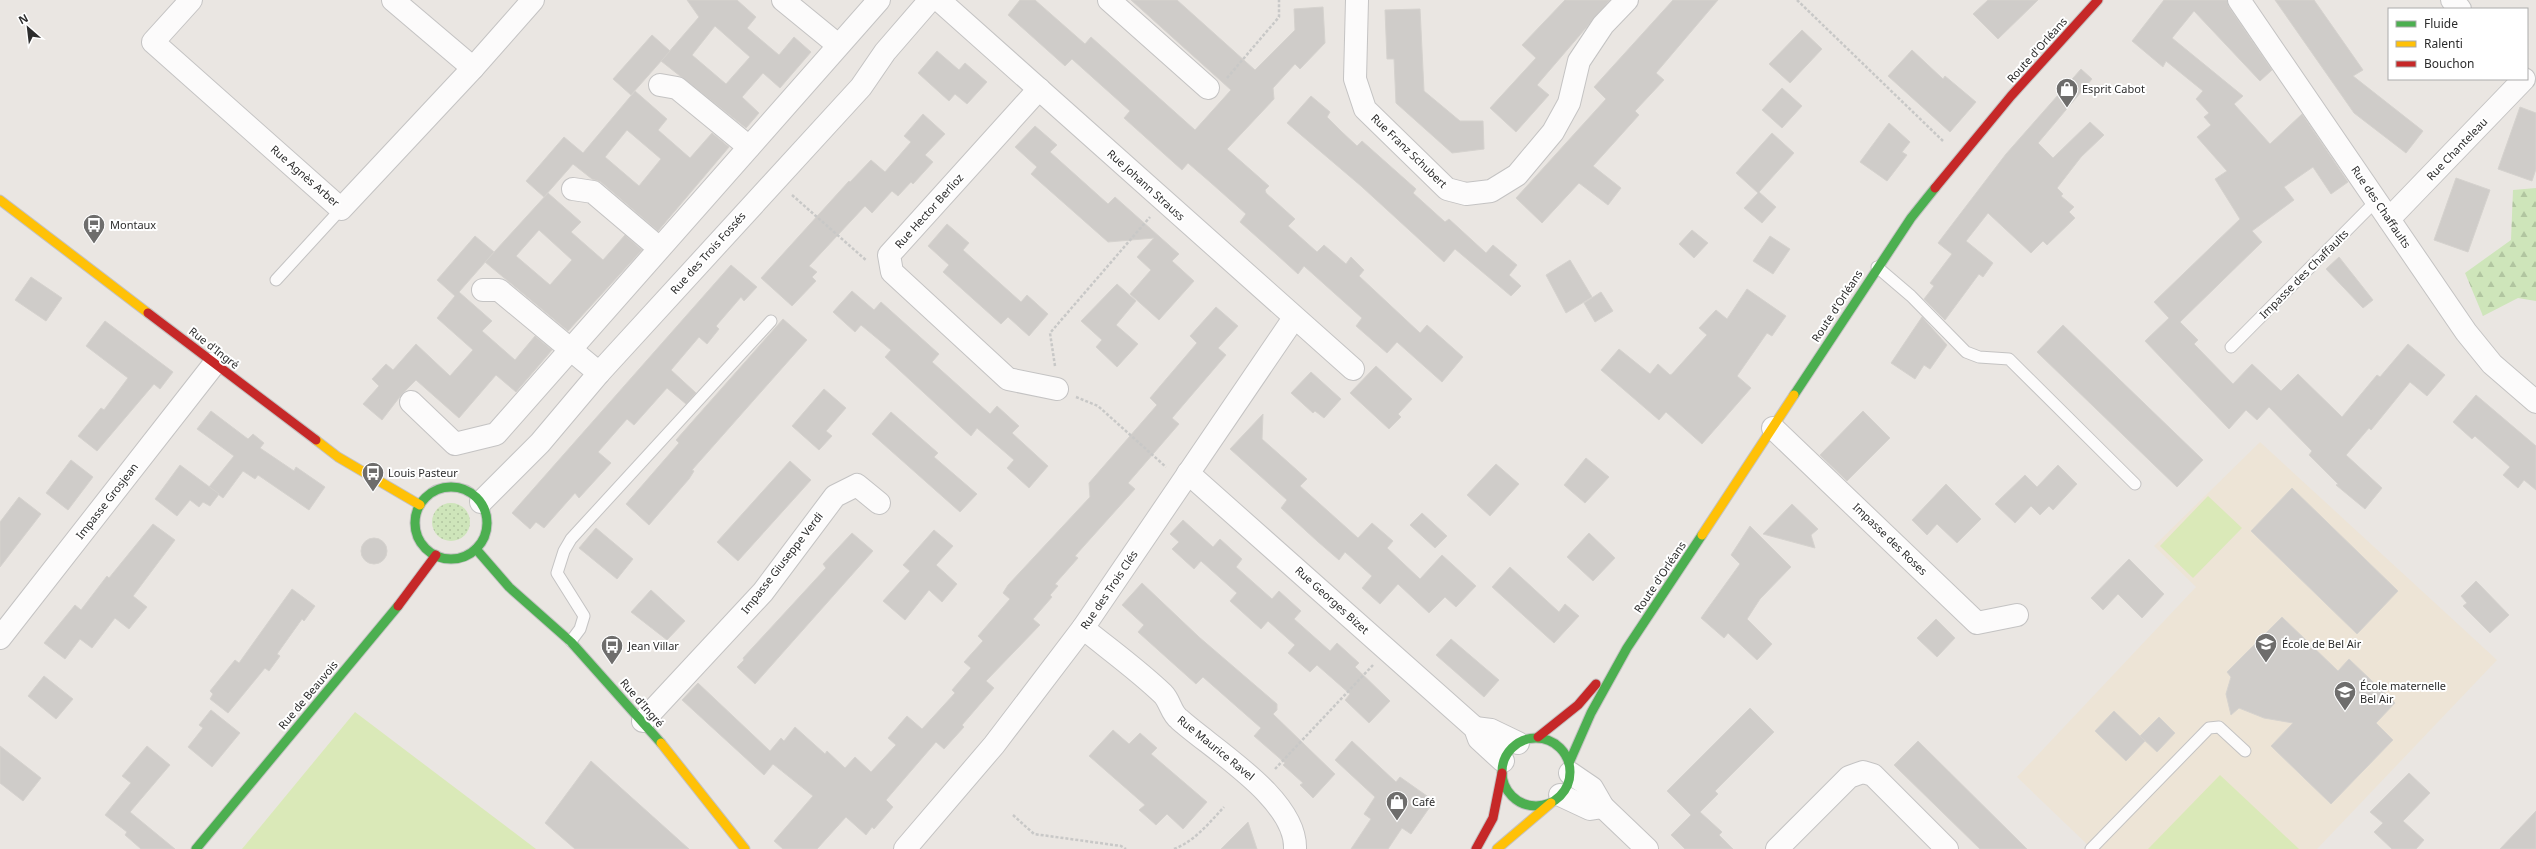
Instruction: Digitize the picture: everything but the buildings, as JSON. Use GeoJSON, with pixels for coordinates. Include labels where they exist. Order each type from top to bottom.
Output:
{"type":"FeatureCollection","features":[{"type":"Feature","properties":{"kind":"street","name":"Rue Agnès Arber"},"geometry":{"type":"LineString","coordinates":[[191,0],[153,42],[341,209],[473,68],[533,0]]}},
{"type":"Feature","properties":{"kind":"street"},"geometry":{"type":"LineString","coordinates":[[393,0],[473,68]]}},
{"type":"Feature","properties":{"kind":"street"},"geometry":{"type":"LineString","coordinates":[[783,0],[838,46]]}},
{"type":"Feature","properties":{"kind":"street"},"geometry":{"type":"LineString","coordinates":[[411,402],[455,444],[496,434],[879,0]]}},
{"type":"Feature","properties":{"kind":"street","name":"Rue des Trois Fossés"},"geometry":{"type":"LineString","coordinates":[[481,502],[540,443],[599,374],[861,86],[886,52],[930,0]]}},
{"type":"Feature","properties":{"kind":"street","name":"Rue Johann Strauss"},"geometry":{"type":"LineString","coordinates":[[939,0],[1353,369]]}},
{"type":"Feature","properties":{"kind":"street"},"geometry":{"type":"LineString","coordinates":[[1109,0],[1208,88]]}},
{"type":"Feature","properties":{"kind":"street","name":"Rue Franz Schubert"},"geometry":{"type":"LineString","coordinates":[[1357,0],[1355,79],[1365,109],[1447,190],[1466,194],[1491,191],[1517,175],[1553,132],[1570,103],[1579,61],[1603,26],[1627,0]]}},
{"type":"Feature","properties":{"kind":"street","name":"Route d'Orléans"},"geometry":{"type":"LineString","coordinates":[[1570,768],[1590,713],[1627,648],[1773,428],[1877,267],[1911,218],[1959,157],[2098,0]]}},
{"type":"Feature","properties":{"kind":"street","name":"Rue des Chaffaults"},"geometry":{"type":"LineString","coordinates":[[2239,0],[2466,332],[2492,364],[2536,402]]}},
{"type":"Feature","properties":{"kind":"street"},"geometry":{"type":"LineString","coordinates":[[2452,0],[2459,8]]}},
{"type":"Feature","properties":{"kind":"street"},"geometry":{"type":"LineString","coordinates":[[2528,74],[2536,66]]}},
{"type":"Feature","properties":{"kind":"street","name":"Rue Chanteleau"},"geometry":{"type":"LineString","coordinates":[[2389,219],[2523,80]]}},
{"type":"Feature","properties":{"kind":"street"},"geometry":{"type":"LineString","coordinates":[[660,86],[677,88],[749,147]]}},
{"type":"Feature","properties":{"kind":"street","name":"Rue Hector Berlioz"},"geometry":{"type":"LineString","coordinates":[[1039,89],[889,255],[892,272],[1008,379],[1058,389]]}},
{"type":"Feature","properties":{"kind":"street"},"geometry":{"type":"LineString","coordinates":[[573,189],[593,192],[659,248]]}},
{"type":"Feature","properties":{"kind":"street","name":"Rue d'Ingré"},"geometry":{"type":"LineString","coordinates":[[0,200],[338,457],[420,505]]}},
{"type":"Feature","properties":{"kind":"street"},"geometry":{"type":"LineString","coordinates":[[483,290],[499,290],[599,374]]}},
{"type":"Feature","properties":{"kind":"street","name":"Rue des Trois Clés"},"geometry":{"type":"LineString","coordinates":[[905,849],[994,745],[1083,628],[1180,473],[1294,318]]}},
{"type":"Feature","properties":{"kind":"street","name":"Impasse Grosjean"},"geometry":{"type":"LineString","coordinates":[[0,638],[215,363]]}},
{"type":"Feature","properties":{"kind":"street","name":"Impasse des Roses"},"geometry":{"type":"LineString","coordinates":[[1773,428],[1977,622],[2017,615]]}},
{"type":"Feature","properties":{"kind":"street","name":"Rue Georges Bizet"},"geometry":{"type":"LineString","coordinates":[[1180,473],[1475,728],[1479,739],[1502,767]]}},
{"type":"Feature","properties":{"kind":"street","name":"Impasse Giuseppe Verdi"},"geometry":{"type":"LineString","coordinates":[[643,721],[763,592],[835,496],[857,485],[880,503]]}},
{"type":"Feature","properties":{"kind":"street"},"geometry":{"type":"LineString","coordinates":[[450,486],[461,488],[472,493],[481,502],[488,521],[486,531],[476,549],[467,555],[457,558],[436,556],[426,549],[419,539],[416,516],[420,505],[428,496],[450,486]]}},
{"type":"Feature","properties":{"kind":"street","name":"Rue d'Ingré"},"geometry":{"type":"LineString","coordinates":[[476,549],[499,577],[571,641],[643,721],[745,849]]}},
{"type":"Feature","properties":{"kind":"street","name":"Rue de Beauvois"},"geometry":{"type":"LineString","coordinates":[[196,849],[415,585],[436,556]]}},
{"type":"Feature","properties":{"kind":"street","name":"Rue Maurice Ravel"},"geometry":{"type":"LineString","coordinates":[[1083,628],[1164,695],[1177,718],[1262,786],[1284,816],[1291,831],[1295,849]]}},
{"type":"Feature","properties":{"kind":"street","name":"Route d'Orléans"},"geometry":{"type":"LineString","coordinates":[[1528,740],[1578,706],[1627,648]]}},
{"type":"Feature","properties":{"kind":"street"},"geometry":{"type":"LineString","coordinates":[[1475,728],[1491,730],[1528,740],[1548,739],[1558,745],[1570,768],[1592,788],[1603,807],[1647,849]]}},
{"type":"Feature","properties":{"kind":"street"},"geometry":{"type":"LineString","coordinates":[[1476,849],[1494,818],[1502,767],[1509,751],[1528,740]]}},
{"type":"Feature","properties":{"kind":"street"},"geometry":{"type":"LineString","coordinates":[[1502,767],[1504,784],[1510,794],[1519,802],[1531,806],[1543,805],[1557,798],[1590,808],[1603,807]]}},
{"type":"Feature","properties":{"kind":"street"},"geometry":{"type":"LineString","coordinates":[[1497,849],[1557,798],[1568,784],[1570,768]]}},
{"type":"Feature","properties":{"kind":"street"},"geometry":{"type":"LineString","coordinates":[[1777,849],[1850,777],[1863,772],[1873,775],[1947,849]]}},
{"type":"Feature","properties":{"kind":"lane","name":"Impasse des Chaffaults"},"geometry":{"type":"LineString","coordinates":[[2231,347],[2376,201]]}},
{"type":"Feature","properties":{"kind":"lane"},"geometry":{"type":"LineString","coordinates":[[276,280],[341,209]]}},
{"type":"Feature","properties":{"kind":"lane"},"geometry":{"type":"LineString","coordinates":[[1877,267],[1911,296],[1966,352],[1979,357],[2009,359],[2135,484]]}},
{"type":"Feature","properties":{"kind":"lane"},"geometry":{"type":"LineString","coordinates":[[571,641],[580,629],[584,616],[557,573],[564,551],[571,539],[771,321]]}},
{"type":"Feature","properties":{"kind":"lane"},"geometry":{"type":"LineString","coordinates":[[2091,849],[2209,728],[2219,727],[2245,751]]}},
{"type":"Feature","properties":{"kind":"path"},"geometry":{"type":"LineString","coordinates":[[1208,88],[1222,85],[1279,17],[1279,0]]}},
{"type":"Feature","properties":{"kind":"path"},"geometry":{"type":"LineString","coordinates":[[1797,0],[1943,142]]}},
{"type":"Feature","properties":{"kind":"path"},"geometry":{"type":"LineString","coordinates":[[789,192],[867,261]]}},
{"type":"Feature","properties":{"kind":"path"},"geometry":{"type":"LineString","coordinates":[[1152,215],[1050,333],[1058,389],[1098,406],[1180,473]]}},
{"type":"Feature","properties":{"kind":"path"},"geometry":{"type":"LineString","coordinates":[[1274,771],[1379,659]]}},
{"type":"Feature","properties":{"kind":"path"},"geometry":{"type":"LineString","coordinates":[[1174,849],[1185,845],[1224,807]]}},
{"type":"Feature","properties":{"kind":"path"},"geometry":{"type":"LineString","coordinates":[[1013,815],[1034,834],[1120,846],[1126,849]]}},
{"type":"Feature","properties":{"kind":"shaded area"},"geometry":{"type":"Polygon","coordinates":[[[2260,442],[2497,660],[2317,849],[2092,849],[2017,777],[2196,587],[2154,546],[2260,442]]]}},
{"type":"Feature","properties":{"kind":"green space"},"geometry":{"type":"Polygon","coordinates":[[[2536,188],[2536,301],[2518,298],[2483,316],[2465,273],[2511,240],[2513,190],[2536,188]]]}},
{"type":"Feature","properties":{"kind":"green space"},"geometry":{"type":"Polygon","coordinates":[[[2208,496],[2242,528],[2193,578],[2160,546],[2208,496]]]}},
{"type":"Feature","properties":{"kind":"green space"},"geometry":{"type":"Polygon","coordinates":[[[451,503],[464,509],[470,522],[464,535],[451,541],[438,535],[432,522],[438,509],[451,503]]]}},
{"type":"Feature","properties":{"kind":"green space"},"geometry":{"type":"Polygon","coordinates":[[[355,712],[536,849],[242,849],[355,712]]]}},
{"type":"Feature","properties":{"kind":"green space"},"geometry":{"type":"Polygon","coordinates":[[[2220,775],[2299,849],[2148,849],[2220,775]]]}},
{"type":"Feature","properties":{"kind":"traffic: fast"},"geometry":{"type":"LineString","coordinates":[[1794,395],[1911,218],[1935,188]]}},
{"type":"Feature","properties":{"kind":"traffic: fast"},"geometry":{"type":"LineString","coordinates":[[451,487],[471,493],[481,503],[487,523],[481,543],[471,553],[451,559],[431,553],[421,543],[415,523],[421,503],[431,493],[451,487]]}},
{"type":"Feature","properties":{"kind":"traffic: fast"},"geometry":{"type":"LineString","coordinates":[[1569,763],[1591,713],[1627,648],[1702,535]]}},
{"type":"Feature","properties":{"kind":"traffic: fast"},"geometry":{"type":"LineString","coordinates":[[476,549],[509,587],[571,642],[661,743]]}},
{"type":"Feature","properties":{"kind":"traffic: fast"},"geometry":{"type":"LineString","coordinates":[[196,849],[398,606]]}},
{"type":"Feature","properties":{"kind":"traffic: fast"},"geometry":{"type":"LineString","coordinates":[[1536,738],[1549,741],[1560,748],[1567,759],[1570,772],[1567,785],[1560,796],[1549,803],[1536,806],[1523,803],[1512,796],[1505,785],[1502,772],[1505,759],[1512,748],[1523,741],[1536,738]]}},
{"type":"Feature","properties":{"kind":"traffic: slow"},"geometry":{"type":"LineString","coordinates":[[0,200],[148,313]]}},
{"type":"Feature","properties":{"kind":"traffic: slow"},"geometry":{"type":"LineString","coordinates":[[1702,535],[1794,395]]}},
{"type":"Feature","properties":{"kind":"traffic: slow"},"geometry":{"type":"LineString","coordinates":[[316,440],[338,457],[420,505]]}},
{"type":"Feature","properties":{"kind":"traffic: slow"},"geometry":{"type":"LineString","coordinates":[[661,743],[745,849]]}},
{"type":"Feature","properties":{"kind":"traffic: slow"},"geometry":{"type":"LineString","coordinates":[[1497,849],[1551,803]]}},
{"type":"Feature","properties":{"kind":"traffic: jam"},"geometry":{"type":"LineString","coordinates":[[1935,188],[2011,96],[2098,0]]}},
{"type":"Feature","properties":{"kind":"traffic: jam"},"geometry":{"type":"LineString","coordinates":[[148,313],[316,440]]}},
{"type":"Feature","properties":{"kind":"traffic: jam"},"geometry":{"type":"LineString","coordinates":[[398,606],[436,555]]}},
{"type":"Feature","properties":{"kind":"traffic: jam"},"geometry":{"type":"LineString","coordinates":[[1538,737],[1578,705],[1596,684]]}},
{"type":"Feature","properties":{"kind":"traffic: jam"},"geometry":{"type":"LineString","coordinates":[[1476,849],[1493,818],[1502,773]]}},
{"type":"Feature","properties":{"kind":"place","name":"Esprit Cabot"},"geometry":{"type":"Point","coordinates":[2067,108]}},
{"type":"Feature","properties":{"kind":"place","name":"Montaux"},"geometry":{"type":"Point","coordinates":[94,244]}},
{"type":"Feature","properties":{"kind":"place","name":"Louis Pasteur"},"geometry":{"type":"Point","coordinates":[373,492]}},
{"type":"Feature","properties":{"kind":"place","name":"École de Bel Air"},"geometry":{"type":"Point","coordinates":[2266,664]}},
{"type":"Feature","properties":{"kind":"place","name":"Jean Villar"},"geometry":{"type":"Point","coordinates":[612,666]}},
{"type":"Feature","properties":{"kind":"place","name":"École maternelle Bel Air"},"geometry":{"type":"Point","coordinates":[2345,712]}},
{"type":"Feature","properties":{"kind":"place","name":"Café"},"geometry":{"type":"Point","coordinates":[1397,822]}}]}
